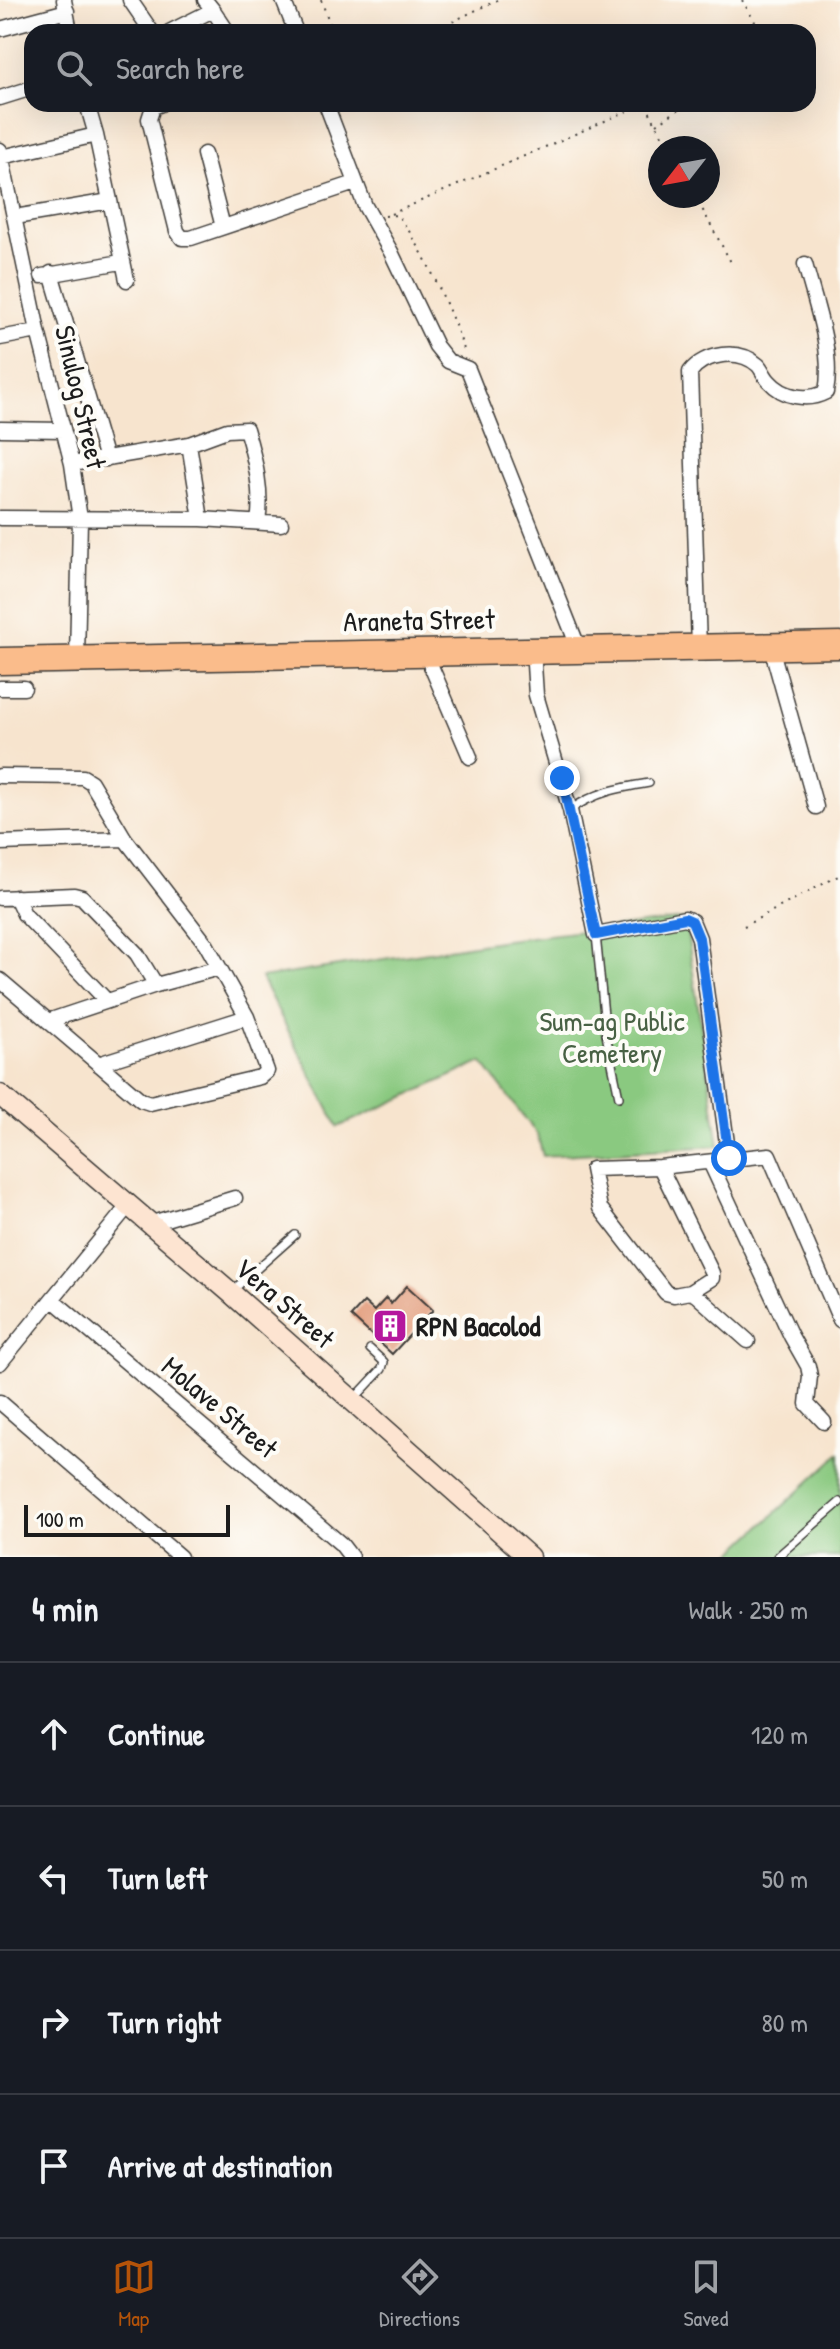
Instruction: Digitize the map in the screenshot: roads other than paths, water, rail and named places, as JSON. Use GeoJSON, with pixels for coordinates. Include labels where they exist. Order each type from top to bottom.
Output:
{"type":"FeatureCollection","features":[{"type":"Feature","properties":{"kind":"highway","name":"Araneta Street"},"geometry":{"type":"LineString","coordinates":[[0,661],[840,645]]}},
{"type":"Feature","properties":{"kind":"street"},"geometry":{"type":"LineString","coordinates":[[130,0],[146,24]]}},
{"type":"Feature","properties":{"kind":"street"},"geometry":{"type":"LineString","coordinates":[[283,0],[293,24]]}},
{"type":"Feature","properties":{"kind":"street"},"geometry":{"type":"LineString","coordinates":[[181,24],[209,5],[222,24]]}},
{"type":"Feature","properties":{"kind":"street"},"geometry":{"type":"LineString","coordinates":[[0,29],[65,6]]}},
{"type":"Feature","properties":{"kind":"street"},"geometry":{"type":"LineString","coordinates":[[0,98],[24,90]]}},
{"type":"Feature","properties":{"kind":"street"},"geometry":{"type":"LineString","coordinates":[[89,112],[127,280]]}},
{"type":"Feature","properties":{"kind":"street"},"geometry":{"type":"LineString","coordinates":[[151,112],[149,119],[177,231],[182,238],[191,238],[355,183]]}},
{"type":"Feature","properties":{"kind":"street"},"geometry":{"type":"LineString","coordinates":[[329,112],[355,183],[441,354],[448,361],[468,369],[579,649]]}},
{"type":"Feature","properties":{"kind":"street"},"geometry":{"type":"LineString","coordinates":[[2,162],[96,135]]}},
{"type":"Feature","properties":{"kind":"street"},"geometry":{"type":"LineString","coordinates":[[204,154],[223,227]]}},
{"type":"Feature","properties":{"kind":"street","name":"Sinulog Street"},"geometry":{"type":"LineString","coordinates":[[2,162],[38,331],[72,464],[80,519],[77,659]]}},
{"type":"Feature","properties":{"kind":"street"},"geometry":{"type":"LineString","coordinates":[[15,217],[110,201]]}},
{"type":"Feature","properties":{"kind":"street"},"geometry":{"type":"LineString","coordinates":[[29,280],[51,273],[121,262]]}},
{"type":"Feature","properties":{"kind":"street"},"geometry":{"type":"LineString","coordinates":[[699,648],[690,372],[701,360],[714,355],[728,355],[756,363],[768,380],[791,395],[815,398],[826,392],[829,379],[825,345],[805,264]]}},
{"type":"Feature","properties":{"kind":"street"},"geometry":{"type":"LineString","coordinates":[[51,273],[106,459]]}},
{"type":"Feature","properties":{"kind":"street"},"geometry":{"type":"LineString","coordinates":[[0,338],[38,331]]}},
{"type":"Feature","properties":{"kind":"street"},"geometry":{"type":"LineString","coordinates":[[0,429],[63,430]]}},
{"type":"Feature","properties":{"kind":"street"},"geometry":{"type":"LineString","coordinates":[[72,464],[189,444],[227,430],[246,429],[261,505],[258,522]]}},
{"type":"Feature","properties":{"kind":"street"},"geometry":{"type":"LineString","coordinates":[[189,444],[201,519]]}},
{"type":"Feature","properties":{"kind":"street"},"geometry":{"type":"LineString","coordinates":[[0,518],[201,519],[281,524]]}},
{"type":"Feature","properties":{"kind":"street"},"geometry":{"type":"LineString","coordinates":[[771,647],[816,807]]}},
{"type":"Feature","properties":{"kind":"street"},"geometry":{"type":"LineString","coordinates":[[533,649],[536,695],[570,810],[596,935],[685,918],[692,921],[699,938],[729,1158]]}},
{"type":"Feature","properties":{"kind":"street"},"geometry":{"type":"LineString","coordinates":[[425,652],[470,757]]}},
{"type":"Feature","properties":{"kind":"street"},"geometry":{"type":"LineString","coordinates":[[0,688],[24,688]]}},
{"type":"Feature","properties":{"kind":"street"},"geometry":{"type":"LineString","coordinates":[[0,776],[87,779],[125,839],[190,920],[247,1017],[267,1071],[260,1077],[150,1103],[141,1100],[0,980]]}},
{"type":"Feature","properties":{"kind":"street"},"geometry":{"type":"LineString","coordinates":[[0,843],[125,839]]}},
{"type":"Feature","properties":{"kind":"street"},"geometry":{"type":"LineString","coordinates":[[16,897],[24,914],[106,1000]]}},
{"type":"Feature","properties":{"kind":"street"},"geometry":{"type":"LineString","coordinates":[[0,898],[82,897],[137,954],[156,985]]}},
{"type":"Feature","properties":{"kind":"street"},"geometry":{"type":"LineString","coordinates":[[48,1021],[106,1000],[219,968]]}},
{"type":"Feature","properties":{"kind":"street"},"geometry":{"type":"LineString","coordinates":[[98,1064],[247,1017]]}},
{"type":"Feature","properties":{"kind":"street","name":"Vera Street"},"geometry":{"type":"LineString","coordinates":[[0,1095],[230,1292],[529,1557]]}},
{"type":"Feature","properties":{"kind":"street"},"geometry":{"type":"LineString","coordinates":[[660,1167],[712,1273],[712,1278],[690,1292],[666,1293],[605,1215],[597,1200],[592,1169],[660,1167],[769,1155],[840,1320]]}},
{"type":"Feature","properties":{"kind":"street"},"geometry":{"type":"LineString","coordinates":[[710,1162],[808,1366],[807,1404],[824,1422]]}},
{"type":"Feature","properties":{"kind":"street"},"geometry":{"type":"LineString","coordinates":[[149,1224],[235,1198]]}},
{"type":"Feature","properties":{"kind":"street"},"geometry":{"type":"LineString","coordinates":[[0,1363],[128,1206]]}},
{"type":"Feature","properties":{"kind":"street"},"geometry":{"type":"LineString","coordinates":[[690,1292],[748,1341]]}},
{"type":"Feature","properties":{"kind":"street","name":"Molave Street"},"geometry":{"type":"LineString","coordinates":[[53,1300],[341,1544],[351,1557]]}},
{"type":"Feature","properties":{"kind":"street"},"geometry":{"type":"LineString","coordinates":[[0,1402],[180,1557]]}},
{"type":"Feature","properties":{"kind":"lane"},"geometry":{"type":"LineString","coordinates":[[570,810],[602,792],[649,783]]}},
{"type":"Feature","properties":{"kind":"lane"},"geometry":{"type":"LineString","coordinates":[[596,935],[606,1035],[619,1097]]}},
{"type":"Feature","properties":{"kind":"lane"},"geometry":{"type":"LineString","coordinates":[[230,1292],[295,1235]]}},
{"type":"Feature","properties":{"kind":"lane"},"geometry":{"type":"LineString","coordinates":[[353,1401],[382,1369],[384,1362],[370,1349]]}},
{"type":"Feature","properties":{"kind":"lane"},"geometry":{"type":"LineString","coordinates":[[778,1557],[840,1502]]}},
{"type":"Feature","properties":{"kind":"place","name":"RPN Bacolod"},"geometry":{"type":"Point","coordinates":[390,1326]}},
{"type":"Feature","properties":{"kind":"park label","name":"Sum-ag Public Cemetery"},"geometry":{"type":"Point","coordinates":[612,1037]}}]}
